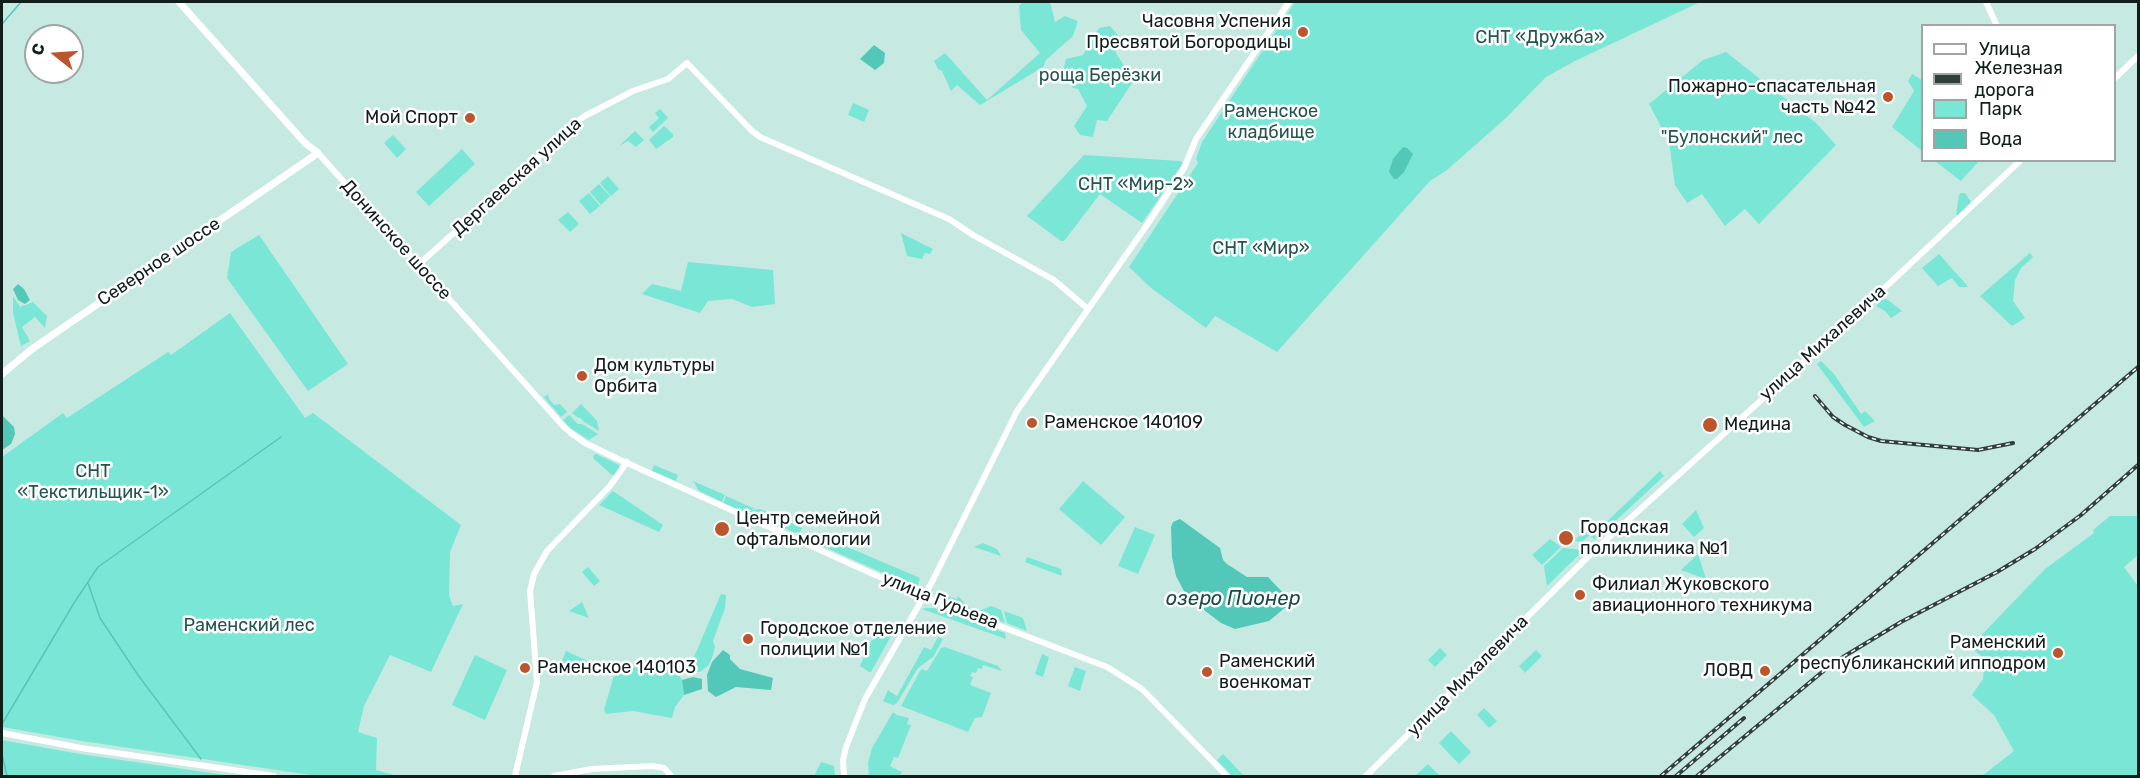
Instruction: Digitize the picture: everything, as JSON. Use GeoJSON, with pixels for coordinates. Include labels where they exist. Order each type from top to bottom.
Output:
{"type":"FeatureCollection","features":[{"type":"Feature","properties":{"kind":"main road","name":"Донинское шоссе"},"geometry":{"type":"LineString","coordinates":[[179,2],[305,144],[318,153],[564,427],[585,443],[627,462]]}},
{"type":"Feature","properties":{"kind":"main road"},"geometry":{"type":"LineString","coordinates":[[844,777],[843,760],[846,747],[862,704],[924,597],[1017,411],[1149,222],[1184,168],[1196,139],[1288,2]]}},
{"type":"Feature","properties":{"kind":"main road"},"geometry":{"type":"LineString","coordinates":[[1986,2],[1996,24]]}},
{"type":"Feature","properties":{"kind":"main road"},"geometry":{"type":"LineString","coordinates":[[2116,78],[2139,56]]}},
{"type":"Feature","properties":{"kind":"main road","name":"Дергаевская улица"},"geometry":{"type":"LineString","coordinates":[[418,265],[584,117],[633,91],[668,79],[687,65],[760,137],[949,219],[1054,280],[1088,309]]}},
{"type":"Feature","properties":{"kind":"main road","name":"Северное шоссе"},"geometry":{"type":"LineString","coordinates":[[2,374],[32,349],[318,153]]}},
{"type":"Feature","properties":{"kind":"main road","name":"улица Михалевича"},"geometry":{"type":"LineString","coordinates":[[1366,777],[1595,550],[1860,311],[2019,162]]}},
{"type":"Feature","properties":{"kind":"main road"},"geometry":{"type":"LineString","coordinates":[[515,777],[537,682],[530,591],[534,573],[547,551],[610,486],[627,462]]}},
{"type":"Feature","properties":{"kind":"main road","name":"улица Гурьева"},"geometry":{"type":"LineString","coordinates":[[627,462],[924,597],[1114,671],[1146,693],[1227,777]]}},
{"type":"Feature","properties":{"kind":"main road"},"geometry":{"type":"LineString","coordinates":[[2,734],[274,777]]}},
{"type":"Feature","properties":{"kind":"main road"},"geometry":{"type":"LineString","coordinates":[[554,777],[592,769],[652,766],[664,768],[671,777]]}},
{"type":"Feature","properties":{"kind":"green space","name":"роща Берёзки"},"geometry":{"type":"Polygon","coordinates":[[[1023,2],[1050,2],[1055,22],[1065,16],[1078,21],[1073,36],[1046,60],[1043,67],[980,105],[957,85],[951,91],[942,71],[938,69],[934,61],[945,53],[987,100],[1040,53],[1021,30],[1019,6],[1023,2]]]}},
{"type":"Feature","properties":{"kind":"green space","name":"СНТ «Мир»"},"geometry":{"type":"Polygon","coordinates":[[[1295,2],[1698,3],[1546,77],[1506,118],[1447,170],[1430,181],[1277,352],[1215,316],[1206,328],[1151,288],[1129,267],[1198,163],[1196,159],[1202,142],[1295,2]]]}},
{"type":"Feature","properties":{"kind":"green space","name":"роща Берёзки"},"geometry":{"type":"Polygon","coordinates":[[[1110,26],[1118,35],[1116,53],[1128,72],[1142,68],[1107,121],[1097,120],[1093,137],[1080,135],[1074,126],[1087,106],[1078,89],[1073,88],[1063,72],[1066,59],[1083,55],[1099,28],[1110,26]]]}},
{"type":"Feature","properties":{"kind":"green space","name":"\"Булонский\" лес"},"geometry":{"type":"Polygon","coordinates":[[[1726,52],[1816,123],[1836,145],[1759,224],[1745,209],[1725,226],[1702,194],[1687,203],[1675,185],[1669,142],[1649,104],[1703,60],[1726,52]]]}},
{"type":"Feature","properties":{"kind":"green space"},"geometry":{"type":"Polygon","coordinates":[[[1912,74],[1921,79],[1921,150],[1892,127],[1914,91],[1908,81],[1912,74]]]}},
{"type":"Feature","properties":{"kind":"green space"},"geometry":{"type":"Polygon","coordinates":[[[853,103],[869,110],[864,122],[848,115],[853,103]]]}},
{"type":"Feature","properties":{"kind":"green space"},"geometry":{"type":"Polygon","coordinates":[[[660,109],[668,118],[653,132],[649,127],[659,118],[655,113],[660,109]]]}},
{"type":"Feature","properties":{"kind":"green space"},"geometry":{"type":"Polygon","coordinates":[[[664,126],[673,134],[673,137],[656,149],[649,140],[664,126]]]}},
{"type":"Feature","properties":{"kind":"green space"},"geometry":{"type":"Polygon","coordinates":[[[635,131],[644,140],[636,147],[628,141],[619,146],[635,131]]]}},
{"type":"Feature","properties":{"kind":"green space"},"geometry":{"type":"Polygon","coordinates":[[[393,135],[406,149],[397,158],[384,143],[393,135]]]}},
{"type":"Feature","properties":{"kind":"green space"},"geometry":{"type":"Polygon","coordinates":[[[462,149],[475,164],[429,206],[416,192],[462,149]]]}},
{"type":"Feature","properties":{"kind":"green space","name":"СНТ «Мир-2»"},"geometry":{"type":"Polygon","coordinates":[[[1084,155],[1183,163],[1142,223],[1100,194],[1064,241],[1061,241],[1027,216],[1084,155]]]}},
{"type":"Feature","properties":{"kind":"green space"},"geometry":{"type":"Polygon","coordinates":[[[1936,162],[1978,162],[1961,181],[1936,162]]]}},
{"type":"Feature","properties":{"kind":"green space"},"geometry":{"type":"Polygon","coordinates":[[[608,176],[619,189],[611,196],[600,183],[608,176]]]}},
{"type":"Feature","properties":{"kind":"green space"},"geometry":{"type":"Polygon","coordinates":[[[599,184],[610,196],[601,205],[590,192],[599,184]]]}},
{"type":"Feature","properties":{"kind":"green space"},"geometry":{"type":"Polygon","coordinates":[[[589,193],[600,206],[590,214],[579,201],[589,193]]]}},
{"type":"Feature","properties":{"kind":"green space"},"geometry":{"type":"Polygon","coordinates":[[[1965,193],[1971,202],[1956,215],[1959,195],[1965,193]]]}},
{"type":"Feature","properties":{"kind":"green space"},"geometry":{"type":"Polygon","coordinates":[[[568,212],[579,224],[570,232],[558,220],[568,212]]]}},
{"type":"Feature","properties":{"kind":"green space"},"geometry":{"type":"Polygon","coordinates":[[[901,233],[933,249],[930,254],[925,253],[922,259],[907,256],[901,233]]]}},
{"type":"Feature","properties":{"kind":"green space"},"geometry":{"type":"Polygon","coordinates":[[[259,235],[348,364],[308,391],[227,278],[231,252],[259,235]]]}},
{"type":"Feature","properties":{"kind":"green space"},"geometry":{"type":"Polygon","coordinates":[[[2030,253],[2033,257],[2021,268],[2015,280],[2013,301],[2025,318],[2012,326],[1980,296],[2030,253]]]}},
{"type":"Feature","properties":{"kind":"green space"},"geometry":{"type":"Polygon","coordinates":[[[1939,254],[1968,287],[1959,287],[1952,278],[1938,286],[1922,268],[1939,254]]]}},
{"type":"Feature","properties":{"kind":"green space"},"geometry":{"type":"Polygon","coordinates":[[[688,262],[773,270],[775,304],[752,307],[732,299],[708,301],[700,313],[642,294],[652,284],[681,291],[688,262]]]}},
{"type":"Feature","properties":{"kind":"green space"},"geometry":{"type":"Polygon","coordinates":[[[13,296],[20,307],[33,302],[47,316],[45,328],[35,317],[22,327],[30,341],[21,346],[13,313],[13,296]]]}},
{"type":"Feature","properties":{"kind":"green space"},"geometry":{"type":"Polygon","coordinates":[[[1886,299],[1902,311],[1891,318],[1876,306],[1881,300],[1886,299]]]}},
{"type":"Feature","properties":{"kind":"green space","name":"Раменский лес"},"geometry":{"type":"Polygon","coordinates":[[[230,313],[305,418],[313,413],[461,525],[450,552],[449,596],[453,606],[463,604],[431,672],[390,655],[364,706],[358,732],[377,738],[376,770],[397,776],[317,776],[2,727],[2,457],[63,413],[67,418],[168,352],[171,355],[230,313]]]}},
{"type":"Feature","properties":{"kind":"green space"},"geometry":{"type":"Polygon","coordinates":[[[1821,361],[1834,374],[1861,414],[1865,411],[1875,421],[1864,427],[1817,364],[1821,361]]]}},
{"type":"Feature","properties":{"kind":"green space"},"geometry":{"type":"Polygon","coordinates":[[[530,381],[544,397],[548,394],[554,405],[560,404],[567,412],[561,417],[530,381]]]}},
{"type":"Feature","properties":{"kind":"green space"},"geometry":{"type":"Polygon","coordinates":[[[581,404],[597,421],[599,431],[572,413],[581,404]]]}},
{"type":"Feature","properties":{"kind":"green space"},"geometry":{"type":"Polygon","coordinates":[[[569,415],[578,424],[598,434],[589,440],[570,428],[563,420],[569,415]]]}},
{"type":"Feature","properties":{"kind":"green space"},"geometry":{"type":"Polygon","coordinates":[[[596,454],[619,465],[619,470],[612,475],[594,459],[593,456],[596,454]]]}},
{"type":"Feature","properties":{"kind":"green space"},"geometry":{"type":"Polygon","coordinates":[[[654,465],[678,475],[676,481],[652,471],[654,465]]]}},
{"type":"Feature","properties":{"kind":"green space"},"geometry":{"type":"Polygon","coordinates":[[[1660,471],[1664,476],[1595,540],[1590,535],[1582,542],[1574,541],[1592,524],[1598,530],[1660,471]]]}},
{"type":"Feature","properties":{"kind":"green space"},"geometry":{"type":"Polygon","coordinates":[[[693,481],[725,495],[722,502],[699,491],[693,481]]]}},
{"type":"Feature","properties":{"kind":"green space"},"geometry":{"type":"Polygon","coordinates":[[[1083,481],[1125,517],[1101,545],[1059,509],[1083,481]]]}},
{"type":"Feature","properties":{"kind":"green space"},"geometry":{"type":"Polygon","coordinates":[[[613,491],[663,525],[659,532],[599,505],[613,491]]]}},
{"type":"Feature","properties":{"kind":"green space"},"geometry":{"type":"Polygon","coordinates":[[[726,496],[755,509],[742,511],[723,503],[726,496]]]}},
{"type":"Feature","properties":{"kind":"green space"},"geometry":{"type":"Polygon","coordinates":[[[760,509],[774,515],[770,522],[746,511],[760,509]]]}},
{"type":"Feature","properties":{"kind":"green space"},"geometry":{"type":"Polygon","coordinates":[[[1696,510],[1704,528],[1694,537],[1682,524],[1696,510]]]}},
{"type":"Feature","properties":{"kind":"green space","name":"Раменский республиканский ипподром"},"geometry":{"type":"Polygon","coordinates":[[[2110,516],[2138,516],[2138,555],[2124,567],[2138,586],[2138,776],[1982,776],[2014,751],[1994,715],[1972,695],[1983,679],[1985,659],[1970,647],[2045,569],[2094,533],[2093,530],[2110,516]]]}},
{"type":"Feature","properties":{"kind":"green space"},"geometry":{"type":"Polygon","coordinates":[[[779,517],[802,528],[800,533],[775,524],[779,517]]]}},
{"type":"Feature","properties":{"kind":"green space"},"geometry":{"type":"Polygon","coordinates":[[[1135,527],[1155,535],[1138,574],[1118,566],[1135,527]]]}},
{"type":"Feature","properties":{"kind":"green space"},"geometry":{"type":"Polygon","coordinates":[[[822,536],[920,578],[917,588],[909,585],[911,577],[908,584],[822,546],[820,541],[822,536]]]}},
{"type":"Feature","properties":{"kind":"green space"},"geometry":{"type":"Polygon","coordinates":[[[1550,539],[1561,547],[1542,565],[1532,555],[1550,539]]]}},
{"type":"Feature","properties":{"kind":"green space"},"geometry":{"type":"Polygon","coordinates":[[[983,543],[997,549],[1001,556],[974,547],[983,543]]]}},
{"type":"Feature","properties":{"kind":"green space"},"geometry":{"type":"Polygon","coordinates":[[[1563,548],[1584,550],[1547,586],[1544,566],[1563,548]]]}},
{"type":"Feature","properties":{"kind":"green space"},"geometry":{"type":"Polygon","coordinates":[[[1698,554],[1706,579],[1681,570],[1698,554]]]}},
{"type":"Feature","properties":{"kind":"green space"},"geometry":{"type":"Polygon","coordinates":[[[1027,557],[1061,569],[1062,576],[1025,562],[1027,557]]]}},
{"type":"Feature","properties":{"kind":"green space"},"geometry":{"type":"Polygon","coordinates":[[[588,567],[600,581],[594,586],[582,572],[588,567]]]}},
{"type":"Feature","properties":{"kind":"green space"},"geometry":{"type":"Polygon","coordinates":[[[721,594],[726,595],[725,608],[713,641],[715,647],[713,655],[709,665],[700,672],[692,672],[691,664],[721,594]]]}},
{"type":"Feature","properties":{"kind":"green space"},"geometry":{"type":"Polygon","coordinates":[[[958,596],[972,611],[936,598],[957,599],[958,596]]]}},
{"type":"Feature","properties":{"kind":"green space"},"geometry":{"type":"Polygon","coordinates":[[[582,602],[589,618],[569,611],[582,602]]]}},
{"type":"Feature","properties":{"kind":"green space"},"geometry":{"type":"Polygon","coordinates":[[[991,606],[1001,610],[1005,623],[977,612],[991,606]]]}},
{"type":"Feature","properties":{"kind":"green space"},"geometry":{"type":"Polygon","coordinates":[[[934,608],[1005,633],[1006,639],[922,609],[934,608]]]}},
{"type":"Feature","properties":{"kind":"green space"},"geometry":{"type":"Polygon","coordinates":[[[1004,611],[1023,618],[1027,631],[1007,623],[1004,611]]]}},
{"type":"Feature","properties":{"kind":"green space"},"geometry":{"type":"Polygon","coordinates":[[[880,630],[891,636],[869,672],[860,666],[871,641],[876,638],[880,630]]]}},
{"type":"Feature","properties":{"kind":"green space"},"geometry":{"type":"Polygon","coordinates":[[[938,637],[943,639],[933,657],[918,668],[897,703],[893,705],[883,701],[888,690],[897,696],[924,647],[931,650],[938,637]]]}},
{"type":"Feature","properties":{"kind":"green space"},"geometry":{"type":"Polygon","coordinates":[[[945,647],[998,666],[1002,671],[983,665],[982,669],[978,668],[976,673],[972,672],[970,685],[991,693],[982,717],[975,718],[968,732],[901,706],[920,671],[922,669],[927,671],[941,648],[945,647]]]}},
{"type":"Feature","properties":{"kind":"green space"},"geometry":{"type":"Polygon","coordinates":[[[1440,648],[1447,655],[1435,667],[1428,660],[1440,648]]]}},
{"type":"Feature","properties":{"kind":"green space"},"geometry":{"type":"Polygon","coordinates":[[[1536,650],[1542,656],[1525,673],[1519,666],[1536,650]]]}},
{"type":"Feature","properties":{"kind":"green space"},"geometry":{"type":"Polygon","coordinates":[[[566,651],[588,661],[583,673],[561,663],[566,651]]]}},
{"type":"Feature","properties":{"kind":"green space"},"geometry":{"type":"Polygon","coordinates":[[[1042,654],[1049,657],[1043,677],[1035,674],[1042,654]]]}},
{"type":"Feature","properties":{"kind":"green space"},"geometry":{"type":"Polygon","coordinates":[[[475,655],[507,670],[485,720],[452,705],[475,655]]]}},
{"type":"Feature","properties":{"kind":"green space"},"geometry":{"type":"Polygon","coordinates":[[[670,661],[682,680],[684,695],[675,707],[672,718],[633,711],[606,714],[604,710],[616,668],[620,664],[625,669],[670,661]]]}},
{"type":"Feature","properties":{"kind":"green space"},"geometry":{"type":"Polygon","coordinates":[[[1075,667],[1086,671],[1080,691],[1068,686],[1075,667]]]}},
{"type":"Feature","properties":{"kind":"green space"},"geometry":{"type":"Polygon","coordinates":[[[1484,708],[1497,721],[1489,728],[1477,715],[1484,708]]]}},
{"type":"Feature","properties":{"kind":"green space"},"geometry":{"type":"Polygon","coordinates":[[[893,712],[909,718],[907,724],[911,725],[898,758],[894,757],[890,766],[902,772],[900,776],[869,776],[868,763],[872,748],[893,712]]]}},
{"type":"Feature","properties":{"kind":"green space"},"geometry":{"type":"Polygon","coordinates":[[[1451,731],[1471,752],[1459,764],[1439,743],[1451,731]]]}},
{"type":"Feature","properties":{"kind":"green space"},"geometry":{"type":"Polygon","coordinates":[[[2,740],[80,754],[232,776],[2,776],[2,740]]]}},
{"type":"Feature","properties":{"kind":"green space"},"geometry":{"type":"Polygon","coordinates":[[[1223,754],[1244,776],[1232,776],[1217,760],[1223,754]]]}},
{"type":"Feature","properties":{"kind":"green space"},"geometry":{"type":"Polygon","coordinates":[[[821,762],[834,766],[835,776],[814,776],[821,762]]]}},
{"type":"Feature","properties":{"kind":"green space"},"geometry":{"type":"Polygon","coordinates":[[[1428,764],[1440,776],[1415,776],[1428,764]]]}},
{"type":"Feature","properties":{"kind":"water"},"geometry":{"type":"Polygon","coordinates":[[[874,45],[885,53],[884,63],[875,70],[860,59],[874,45]]]}},
{"type":"Feature","properties":{"kind":"water"},"geometry":{"type":"Polygon","coordinates":[[[1403,147],[1413,154],[1404,172],[1394,179],[1389,172],[1390,168],[1393,159],[1403,147]]]}},
{"type":"Feature","properties":{"kind":"water"},"geometry":{"type":"Polygon","coordinates":[[[18,284],[30,300],[25,304],[18,300],[13,289],[18,284]]]}},
{"type":"Feature","properties":{"kind":"water"},"geometry":{"type":"Polygon","coordinates":[[[2,415],[14,427],[15,434],[11,444],[2,450],[2,415]]]}},
{"type":"Feature","properties":{"kind":"water","name":"озеро Пионер"},"geometry":{"type":"Polygon","coordinates":[[[1180,519],[1220,548],[1223,560],[1227,564],[1247,577],[1268,577],[1288,598],[1287,606],[1269,621],[1235,629],[1221,623],[1204,610],[1203,604],[1185,593],[1176,576],[1172,557],[1171,527],[1173,522],[1180,519]]]}},
{"type":"Feature","properties":{"kind":"water"},"geometry":{"type":"Polygon","coordinates":[[[723,650],[730,655],[730,659],[740,669],[773,678],[771,690],[736,687],[716,697],[708,691],[707,675],[712,662],[723,650]]]}},
{"type":"Feature","properties":{"kind":"water"},"geometry":{"type":"Polygon","coordinates":[[[693,677],[702,679],[702,689],[684,695],[682,680],[693,677]]]}},
{"type":"Feature","properties":{"kind":"waterway"},"geometry":{"type":"LineString","coordinates":[[2,24],[21,2]]}},
{"type":"Feature","properties":{"kind":"waterway"},"geometry":{"type":"LineString","coordinates":[[2,724],[98,567],[281,437]]}},
{"type":"Feature","properties":{"kind":"waterway"},"geometry":{"type":"LineString","coordinates":[[88,583],[100,618],[138,675],[201,759]]}},
{"type":"Feature","properties":{"kind":"waterway"},"geometry":{"type":"LineString","coordinates":[[2,754],[7,776]]}},
{"type":"Feature","properties":{"kind":"railway"},"geometry":{"type":"LineString","coordinates":[[1661,776],[2138,367]]}},
{"type":"Feature","properties":{"kind":"railway"},"geometry":{"type":"LineString","coordinates":[[1815,396],[1833,417],[1868,437],[1881,441],[1978,450],[2013,443]]}},
{"type":"Feature","properties":{"kind":"railway"},"geometry":{"type":"LineString","coordinates":[[1697,776],[1843,657],[1901,622],[1997,572],[2035,549],[2081,515],[2138,465]]}},
{"type":"Feature","properties":{"kind":"railway"},"geometry":{"type":"LineString","coordinates":[[1676,776],[1744,718]]}},
{"type":"Feature","properties":{"kind":"place","name":"Часовня Успения Пресвятой Богородицы"},"geometry":{"type":"Point","coordinates":[1303,32]}},
{"type":"Feature","properties":{"kind":"place","name":"Пожарно-спасательная часть №42"},"geometry":{"type":"Point","coordinates":[1888,97]}},
{"type":"Feature","properties":{"kind":"place","name":"Мой Спорт"},"geometry":{"type":"Point","coordinates":[470,118]}},
{"type":"Feature","properties":{"kind":"place","name":"Дом культуры Орбита"},"geometry":{"type":"Point","coordinates":[582,376]}},
{"type":"Feature","properties":{"kind":"place","name":"Раменское 140109"},"geometry":{"type":"Point","coordinates":[1032,423]}},
{"type":"Feature","properties":{"kind":"place","name":"Медина"},"geometry":{"type":"Point","coordinates":[1710,425]}},
{"type":"Feature","properties":{"kind":"place","name":"Центр семейной офтальмологии"},"geometry":{"type":"Point","coordinates":[722,529]}},
{"type":"Feature","properties":{"kind":"place","name":"Городская поликлиника №1"},"geometry":{"type":"Point","coordinates":[1566,538]}},
{"type":"Feature","properties":{"kind":"place","name":"Филиал Жуковского авиационного техникума"},"geometry":{"type":"Point","coordinates":[1580,595]}},
{"type":"Feature","properties":{"kind":"place","name":"Городское отделение полиции №1"},"geometry":{"type":"Point","coordinates":[748,639]}},
{"type":"Feature","properties":{"kind":"place","name":"Раменский республиканский ипподром"},"geometry":{"type":"Point","coordinates":[2058,653]}},
{"type":"Feature","properties":{"kind":"place","name":"Раменское 140103"},"geometry":{"type":"Point","coordinates":[525,668]}},
{"type":"Feature","properties":{"kind":"place","name":"ЛОВД"},"geometry":{"type":"Point","coordinates":[1765,671]}},
{"type":"Feature","properties":{"kind":"place","name":"Раменский военкомат"},"geometry":{"type":"Point","coordinates":[1207,672]}},
{"type":"Feature","properties":{"kind":"park label","name":"СНТ «Дружба»"},"geometry":{"type":"Point","coordinates":[1540,38]}},
{"type":"Feature","properties":{"kind":"park label","name":"Раменское кладбище"},"geometry":{"type":"Point","coordinates":[1271,122]}},
{"type":"Feature","properties":{"kind":"park label","name":"СНТ «Текстильщик-1»"},"geometry":{"type":"Point","coordinates":[93,482]}}]}
